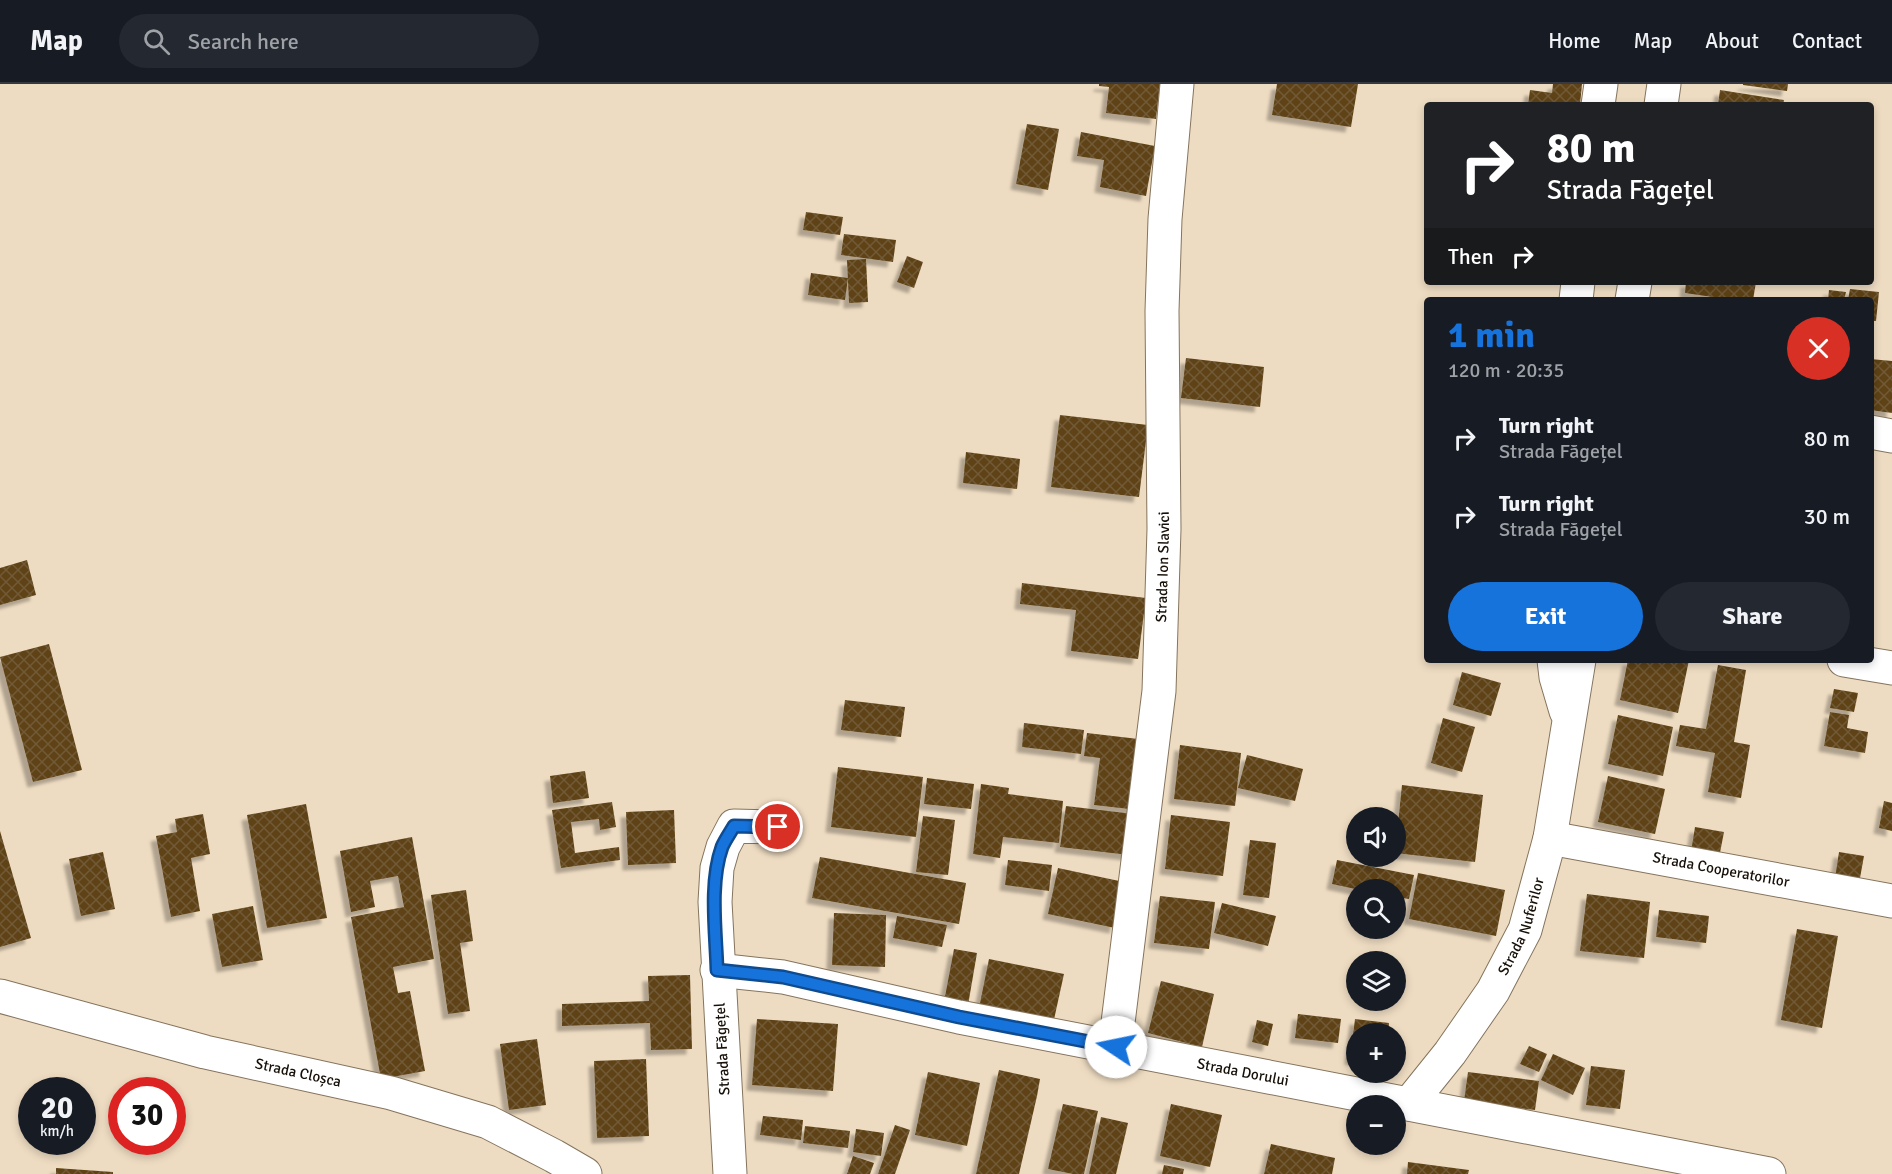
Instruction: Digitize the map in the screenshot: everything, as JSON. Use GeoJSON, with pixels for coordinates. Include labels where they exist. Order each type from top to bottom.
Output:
{"type":"FeatureCollection","features":[{"type":"Feature","properties":{"kind":"street","name":"Strada Ion Slavici"},"geometry":{"type":"LineString","coordinates":[[1116,1047],[1159,691],[1164,529],[1162,310],[1165,219],[1178,84]]}},
{"type":"Feature","properties":{"kind":"street"},"geometry":{"type":"LineString","coordinates":[[1598,102],[1601,84]]}},
{"type":"Feature","properties":{"kind":"street"},"geometry":{"type":"LineString","coordinates":[[1661,102],[1664,84]]}},
{"type":"Feature","properties":{"kind":"street"},"geometry":{"type":"LineString","coordinates":[[1874,433],[1892,436]]}},
{"type":"Feature","properties":{"kind":"street","name":"Strada Nuferilor"},"geometry":{"type":"LineString","coordinates":[[1554,663],[1556,677],[1569,721]]}},
{"type":"Feature","properties":{"kind":"street","name":"Strada Nuferilor"},"geometry":{"type":"LineString","coordinates":[[1409,1104],[1450,1053],[1493,991],[1525,930],[1550,838],[1579,663]]}},
{"type":"Feature","properties":{"kind":"street"},"geometry":{"type":"LineString","coordinates":[[1862,663],[1892,668]]}},
{"type":"Feature","properties":{"kind":"street","name":"Strada Făgețel"},"geometry":{"type":"LineString","coordinates":[[730,1174],[717,970],[715,902],[717,868],[723,847],[734,826],[778,827]]}},
{"type":"Feature","properties":{"kind":"street","name":"Strada Cooperatorilor"},"geometry":{"type":"LineString","coordinates":[[1550,838],[1892,900]]}},
{"type":"Feature","properties":{"kind":"street","name":"Strada Dorului"},"geometry":{"type":"LineString","coordinates":[[717,970],[783,977],[959,1017],[1769,1174]]}},
{"type":"Feature","properties":{"kind":"street","name":"Strada Cloșca"},"geometry":{"type":"LineString","coordinates":[[0,996],[205,1052],[391,1093],[488,1122],[585,1174]]}},
{"type":"Feature","properties":{"kind":"building"},"geometry":{"type":"Polygon","coordinates":[[[1099,84],[1160,84],[1156,119],[1106,113],[1109,87],[1099,86],[1099,84]]]}},
{"type":"Feature","properties":{"kind":"building"},"geometry":{"type":"Polygon","coordinates":[[[1277,84],[1358,84],[1351,127],[1272,115],[1277,84]]]}},
{"type":"Feature","properties":{"kind":"building"},"geometry":{"type":"Polygon","coordinates":[[[1553,84],[1582,84],[1580,102],[1528,102],[1530,90],[1552,93],[1553,84]]]}},
{"type":"Feature","properties":{"kind":"building"},"geometry":{"type":"Polygon","coordinates":[[[1743,84],[1788,84],[1787,91],[1743,84]]]}},
{"type":"Feature","properties":{"kind":"building"},"geometry":{"type":"Polygon","coordinates":[[[1720,90],[1784,100],[1784,102],[1718,102],[1720,90]]]}},
{"type":"Feature","properties":{"kind":"building"},"geometry":{"type":"Polygon","coordinates":[[[1027,124],[1059,129],[1048,190],[1016,184],[1027,124]]]}},
{"type":"Feature","properties":{"kind":"building"},"geometry":{"type":"Polygon","coordinates":[[[1081,132],[1155,146],[1146,196],[1100,187],[1104,160],[1077,156],[1081,132]]]}},
{"type":"Feature","properties":{"kind":"building"},"geometry":{"type":"Polygon","coordinates":[[[806,212],[843,217],[840,235],[803,230],[806,212]]]}},
{"type":"Feature","properties":{"kind":"building"},"geometry":{"type":"Polygon","coordinates":[[[844,234],[896,240],[893,262],[841,255],[844,234]]]}},
{"type":"Feature","properties":{"kind":"building"},"geometry":{"type":"Polygon","coordinates":[[[907,256],[923,262],[914,288],[897,282],[907,256]]]}},
{"type":"Feature","properties":{"kind":"building"},"geometry":{"type":"Polygon","coordinates":[[[866,259],[868,302],[849,303],[847,260],[866,259]]]}},
{"type":"Feature","properties":{"kind":"building"},"geometry":{"type":"Polygon","coordinates":[[[811,273],[848,278],[845,300],[808,295],[811,273]]]}},
{"type":"Feature","properties":{"kind":"building"},"geometry":{"type":"Polygon","coordinates":[[[1686,285],[1756,285],[1754,297],[1712,297],[1685,293],[1686,285]]]}},
{"type":"Feature","properties":{"kind":"building"},"geometry":{"type":"Polygon","coordinates":[[[1850,289],[1879,292],[1876,321],[1874,321],[1874,297],[1849,297],[1850,289]]]}},
{"type":"Feature","properties":{"kind":"building"},"geometry":{"type":"Polygon","coordinates":[[[1829,290],[1846,292],[1845,297],[1828,297],[1829,290]]]}},
{"type":"Feature","properties":{"kind":"building"},"geometry":{"type":"Polygon","coordinates":[[[1186,358],[1264,367],[1260,407],[1181,398],[1186,358]]]}},
{"type":"Feature","properties":{"kind":"building"},"geometry":{"type":"Polygon","coordinates":[[[1874,359],[1892,361],[1892,413],[1874,411],[1874,359]]]}},
{"type":"Feature","properties":{"kind":"building"},"geometry":{"type":"Polygon","coordinates":[[[1060,415],[1148,425],[1139,497],[1051,487],[1060,415]]]}},
{"type":"Feature","properties":{"kind":"building"},"geometry":{"type":"Polygon","coordinates":[[[966,452],[1020,459],[1017,489],[963,483],[966,452]]]}},
{"type":"Feature","properties":{"kind":"building"},"geometry":{"type":"Polygon","coordinates":[[[27,560],[36,595],[0,605],[0,568],[27,560]]]}},
{"type":"Feature","properties":{"kind":"building"},"geometry":{"type":"Polygon","coordinates":[[[1022,583],[1146,598],[1138,659],[1071,651],[1076,610],[1020,604],[1022,583]]]}},
{"type":"Feature","properties":{"kind":"building"},"geometry":{"type":"Polygon","coordinates":[[[49,644],[82,770],[33,782],[0,657],[49,644]]]}},
{"type":"Feature","properties":{"kind":"building"},"geometry":{"type":"Polygon","coordinates":[[[1627,663],[1688,663],[1678,713],[1620,700],[1627,663]]]}},
{"type":"Feature","properties":{"kind":"building"},"geometry":{"type":"Polygon","coordinates":[[[1718,665],[1746,670],[1734,742],[1750,745],[1741,798],[1708,792],[1715,753],[1676,746],[1680,725],[1706,729],[1718,665]]]}},
{"type":"Feature","properties":{"kind":"building"},"geometry":{"type":"Polygon","coordinates":[[[1462,672],[1501,683],[1491,716],[1453,705],[1462,672]]]}},
{"type":"Feature","properties":{"kind":"building"},"geometry":{"type":"Polygon","coordinates":[[[1834,689],[1858,693],[1854,712],[1830,708],[1834,689]]]}},
{"type":"Feature","properties":{"kind":"building"},"geometry":{"type":"Polygon","coordinates":[[[845,700],[905,707],[901,737],[841,730],[845,700]]]}},
{"type":"Feature","properties":{"kind":"building"},"geometry":{"type":"Polygon","coordinates":[[[1830,712],[1849,715],[1847,728],[1868,732],[1865,753],[1824,746],[1830,712]]]}},
{"type":"Feature","properties":{"kind":"building"},"geometry":{"type":"Polygon","coordinates":[[[1618,715],[1673,727],[1663,776],[1608,764],[1618,715]]]}},
{"type":"Feature","properties":{"kind":"building"},"geometry":{"type":"Polygon","coordinates":[[[1443,718],[1475,727],[1462,772],[1431,763],[1443,718]]]}},
{"type":"Feature","properties":{"kind":"building"},"geometry":{"type":"Polygon","coordinates":[[[1024,723],[1084,730],[1081,754],[1022,747],[1024,723]]]}},
{"type":"Feature","properties":{"kind":"building"},"geometry":{"type":"Polygon","coordinates":[[[1087,733],[1147,740],[1138,810],[1094,805],[1100,758],[1084,756],[1087,733]]]}},
{"type":"Feature","properties":{"kind":"building"},"geometry":{"type":"Polygon","coordinates":[[[1180,745],[1241,753],[1235,806],[1174,799],[1180,745]]]}},
{"type":"Feature","properties":{"kind":"building"},"geometry":{"type":"Polygon","coordinates":[[[1247,755],[1303,769],[1295,801],[1238,788],[1247,755]]]}},
{"type":"Feature","properties":{"kind":"building"},"geometry":{"type":"Polygon","coordinates":[[[838,767],[923,777],[916,837],[831,827],[838,767]]]}},
{"type":"Feature","properties":{"kind":"building"},"geometry":{"type":"Polygon","coordinates":[[[585,771],[589,798],[553,803],[550,776],[585,771]]]}},
{"type":"Feature","properties":{"kind":"building"},"geometry":{"type":"Polygon","coordinates":[[[1608,776],[1665,789],[1655,834],[1598,822],[1608,776]]]}},
{"type":"Feature","properties":{"kind":"building"},"geometry":{"type":"Polygon","coordinates":[[[927,778],[974,784],[971,809],[924,804],[927,778]]]}},
{"type":"Feature","properties":{"kind":"building"},"geometry":{"type":"Polygon","coordinates":[[[981,784],[1009,788],[1008,794],[1063,801],[1059,843],[1003,837],[1000,858],[973,854],[981,784]]]}},
{"type":"Feature","properties":{"kind":"building"},"geometry":{"type":"Polygon","coordinates":[[[1402,785],[1483,795],[1475,862],[1406,854],[1406,807],[1400,807],[1402,785]]]}},
{"type":"Feature","properties":{"kind":"building"},"geometry":{"type":"Polygon","coordinates":[[[1884,801],[1892,803],[1892,831],[1879,828],[1884,801]]]}},
{"type":"Feature","properties":{"kind":"building"},"geometry":{"type":"Polygon","coordinates":[[[612,802],[616,827],[600,830],[599,819],[571,822],[575,853],[619,847],[620,860],[561,868],[552,810],[612,802]]]}},
{"type":"Feature","properties":{"kind":"building"},"geometry":{"type":"Polygon","coordinates":[[[306,804],[327,918],[267,928],[247,815],[306,804]]]}},
{"type":"Feature","properties":{"kind":"building"},"geometry":{"type":"Polygon","coordinates":[[[1066,806],[1134,814],[1129,855],[1060,847],[1066,806]]]}},
{"type":"Feature","properties":{"kind":"building"},"geometry":{"type":"Polygon","coordinates":[[[674,810],[676,863],[628,865],[626,812],[674,810]]]}},
{"type":"Feature","properties":{"kind":"building"},"geometry":{"type":"Polygon","coordinates":[[[203,814],[210,854],[191,858],[200,911],[171,917],[156,836],[177,832],[175,819],[203,814]]]}},
{"type":"Feature","properties":{"kind":"building"},"geometry":{"type":"Polygon","coordinates":[[[1171,815],[1230,822],[1223,876],[1165,869],[1171,815]]]}},
{"type":"Feature","properties":{"kind":"building"},"geometry":{"type":"Polygon","coordinates":[[[923,816],[955,820],[948,875],[916,872],[923,816]]]}},
{"type":"Feature","properties":{"kind":"building"},"geometry":{"type":"Polygon","coordinates":[[[1695,827],[1724,832],[1718,863],[1690,858],[1695,827]]]}},
{"type":"Feature","properties":{"kind":"building"},"geometry":{"type":"Polygon","coordinates":[[[0,831],[31,938],[0,947],[0,831]]]}},
{"type":"Feature","properties":{"kind":"building"},"geometry":{"type":"Polygon","coordinates":[[[412,837],[434,959],[393,967],[398,993],[410,991],[425,1071],[381,1079],[351,917],[404,907],[398,876],[370,881],[375,907],[351,912],[340,851],[412,837]]]}},
{"type":"Feature","properties":{"kind":"building"},"geometry":{"type":"Polygon","coordinates":[[[1250,840],[1276,843],[1269,898],[1243,895],[1250,840]]]}},
{"type":"Feature","properties":{"kind":"building"},"geometry":{"type":"Polygon","coordinates":[[[103,852],[115,909],[81,916],[69,859],[103,852]]]}},
{"type":"Feature","properties":{"kind":"building"},"geometry":{"type":"Polygon","coordinates":[[[1839,852],[1864,856],[1858,889],[1834,885],[1839,852]]]}},
{"type":"Feature","properties":{"kind":"building"},"geometry":{"type":"Polygon","coordinates":[[[820,857],[966,883],[959,924],[812,898],[820,857]]]}},
{"type":"Feature","properties":{"kind":"building"},"geometry":{"type":"Polygon","coordinates":[[[1008,860],[1052,865],[1049,891],[1005,885],[1008,860]]]}},
{"type":"Feature","properties":{"kind":"building"},"geometry":{"type":"Polygon","coordinates":[[[1337,860],[1346,862],[1346,867],[1373,867],[1414,875],[1409,899],[1406,899],[1406,879],[1346,879],[1346,887],[1332,884],[1337,860]]]}},
{"type":"Feature","properties":{"kind":"building"},"geometry":{"type":"Polygon","coordinates":[[[1058,868],[1124,882],[1115,928],[1048,914],[1058,868]]]}},
{"type":"Feature","properties":{"kind":"building"},"geometry":{"type":"Polygon","coordinates":[[[1418,873],[1505,890],[1496,936],[1409,919],[1418,873]]]}},
{"type":"Feature","properties":{"kind":"building"},"geometry":{"type":"Polygon","coordinates":[[[466,890],[473,941],[460,943],[470,1011],[448,1014],[431,895],[466,890]]]}},
{"type":"Feature","properties":{"kind":"building"},"geometry":{"type":"Polygon","coordinates":[[[1587,894],[1650,902],[1644,958],[1580,951],[1587,894]]]}},
{"type":"Feature","properties":{"kind":"building"},"geometry":{"type":"Polygon","coordinates":[[[1160,896],[1215,902],[1209,949],[1154,943],[1160,896]]]}},
{"type":"Feature","properties":{"kind":"building"},"geometry":{"type":"Polygon","coordinates":[[[1222,903],[1276,916],[1268,946],[1214,933],[1222,903]]]}},
{"type":"Feature","properties":{"kind":"building"},"geometry":{"type":"Polygon","coordinates":[[[253,906],[263,960],[222,967],[212,914],[253,906]]]}},
{"type":"Feature","properties":{"kind":"building"},"geometry":{"type":"Polygon","coordinates":[[[1659,910],[1709,916],[1706,943],[1656,937],[1659,910]]]}},
{"type":"Feature","properties":{"kind":"building"},"geometry":{"type":"Polygon","coordinates":[[[834,913],[886,915],[885,967],[832,965],[834,913]]]}},
{"type":"Feature","properties":{"kind":"building"},"geometry":{"type":"Polygon","coordinates":[[[897,916],[947,925],[942,947],[893,938],[897,916]]]}},
{"type":"Feature","properties":{"kind":"building"},"geometry":{"type":"Polygon","coordinates":[[[1797,929],[1838,936],[1822,1028],[1781,1020],[1797,929]]]}},
{"type":"Feature","properties":{"kind":"building"},"geometry":{"type":"Polygon","coordinates":[[[954,949],[977,953],[967,1011],[943,1007],[954,949]]]}},
{"type":"Feature","properties":{"kind":"building"},"geometry":{"type":"Polygon","coordinates":[[[989,959],[1064,974],[1053,1024],[979,1008],[989,959]]]}},
{"type":"Feature","properties":{"kind":"building"},"geometry":{"type":"Polygon","coordinates":[[[690,975],[692,1049],[651,1050],[650,1023],[562,1026],[562,1004],[649,1001],[648,976],[690,975]]]}},
{"type":"Feature","properties":{"kind":"building"},"geometry":{"type":"Polygon","coordinates":[[[1161,981],[1214,994],[1202,1047],[1148,1033],[1161,981]]]}},
{"type":"Feature","properties":{"kind":"building"},"geometry":{"type":"Polygon","coordinates":[[[1298,1014],[1341,1019],[1338,1043],[1295,1038],[1298,1014]]]}},
{"type":"Feature","properties":{"kind":"building"},"geometry":{"type":"Polygon","coordinates":[[[757,1019],[838,1024],[833,1091],[752,1085],[757,1019]]]}},
{"type":"Feature","properties":{"kind":"building"},"geometry":{"type":"Polygon","coordinates":[[[1355,1019],[1389,1023],[1354,1023],[1355,1019]]]}},
{"type":"Feature","properties":{"kind":"building"},"geometry":{"type":"Polygon","coordinates":[[[1257,1020],[1273,1024],[1268,1046],[1252,1042],[1257,1020]]]}},
{"type":"Feature","properties":{"kind":"building"},"geometry":{"type":"Polygon","coordinates":[[[537,1039],[546,1105],[509,1110],[500,1044],[537,1039]]]}},
{"type":"Feature","properties":{"kind":"building"},"geometry":{"type":"Polygon","coordinates":[[[1529,1046],[1547,1054],[1539,1072],[1520,1064],[1529,1046]]]}},
{"type":"Feature","properties":{"kind":"building"},"geometry":{"type":"Polygon","coordinates":[[[1553,1054],[1585,1068],[1573,1095],[1541,1080],[1553,1054]]]}},
{"type":"Feature","properties":{"kind":"building"},"geometry":{"type":"Polygon","coordinates":[[[646,1059],[649,1136],[597,1138],[594,1061],[646,1059]]]}},
{"type":"Feature","properties":{"kind":"building"},"geometry":{"type":"Polygon","coordinates":[[[1591,1066],[1625,1070],[1620,1109],[1586,1105],[1591,1066]]]}},
{"type":"Feature","properties":{"kind":"building"},"geometry":{"type":"Polygon","coordinates":[[[999,1070],[1040,1079],[1037,1096],[1019,1174],[976,1174],[999,1070]]]}},
{"type":"Feature","properties":{"kind":"building"},"geometry":{"type":"Polygon","coordinates":[[[928,1072],[980,1083],[967,1146],[915,1135],[928,1072]]]}},
{"type":"Feature","properties":{"kind":"building"},"geometry":{"type":"Polygon","coordinates":[[[1468,1072],[1539,1081],[1535,1110],[1464,1101],[1468,1072]]]}},
{"type":"Feature","properties":{"kind":"building"},"geometry":{"type":"Polygon","coordinates":[[[1063,1104],[1098,1111],[1084,1174],[1048,1169],[1063,1104]]]}},
{"type":"Feature","properties":{"kind":"building"},"geometry":{"type":"Polygon","coordinates":[[[1171,1104],[1222,1115],[1210,1167],[1160,1156],[1171,1104]]]}},
{"type":"Feature","properties":{"kind":"building"},"geometry":{"type":"Polygon","coordinates":[[[763,1116],[803,1120],[801,1140],[760,1135],[763,1116]]]}},
{"type":"Feature","properties":{"kind":"building"},"geometry":{"type":"Polygon","coordinates":[[[1101,1117],[1128,1123],[1116,1174],[1089,1174],[1101,1117]]]}},
{"type":"Feature","properties":{"kind":"building"},"geometry":{"type":"Polygon","coordinates":[[[895,1125],[910,1130],[895,1174],[878,1174],[895,1125]]]}},
{"type":"Feature","properties":{"kind":"building"},"geometry":{"type":"Polygon","coordinates":[[[805,1126],[850,1131],[848,1148],[803,1143],[805,1126]]]}},
{"type":"Feature","properties":{"kind":"building"},"geometry":{"type":"Polygon","coordinates":[[[856,1129],[884,1133],[881,1156],[853,1152],[856,1129]]]}},
{"type":"Feature","properties":{"kind":"building"},"geometry":{"type":"Polygon","coordinates":[[[1271,1144],[1335,1158],[1332,1174],[1264,1174],[1271,1144]]]}},
{"type":"Feature","properties":{"kind":"building"},"geometry":{"type":"Polygon","coordinates":[[[853,1156],[874,1163],[870,1174],[847,1174],[853,1156]]]}},
{"type":"Feature","properties":{"kind":"building"},"geometry":{"type":"Polygon","coordinates":[[[1408,1162],[1469,1170],[1468,1174],[1407,1174],[1408,1162]]]}},
{"type":"Feature","properties":{"kind":"building"},"geometry":{"type":"Polygon","coordinates":[[[1164,1165],[1184,1169],[1183,1174],[1162,1174],[1164,1165]]]}},
{"type":"Feature","properties":{"kind":"building"},"geometry":{"type":"Polygon","coordinates":[[[56,1168],[113,1172],[113,1174],[56,1174],[56,1168]]]}},
{"type":"Feature","properties":{"kind":"route"},"geometry":{"type":"LineString","coordinates":[[778,827],[734,826],[723,847],[717,868],[715,902],[717,970],[783,977],[959,1017],[1116,1047]]}}]}
